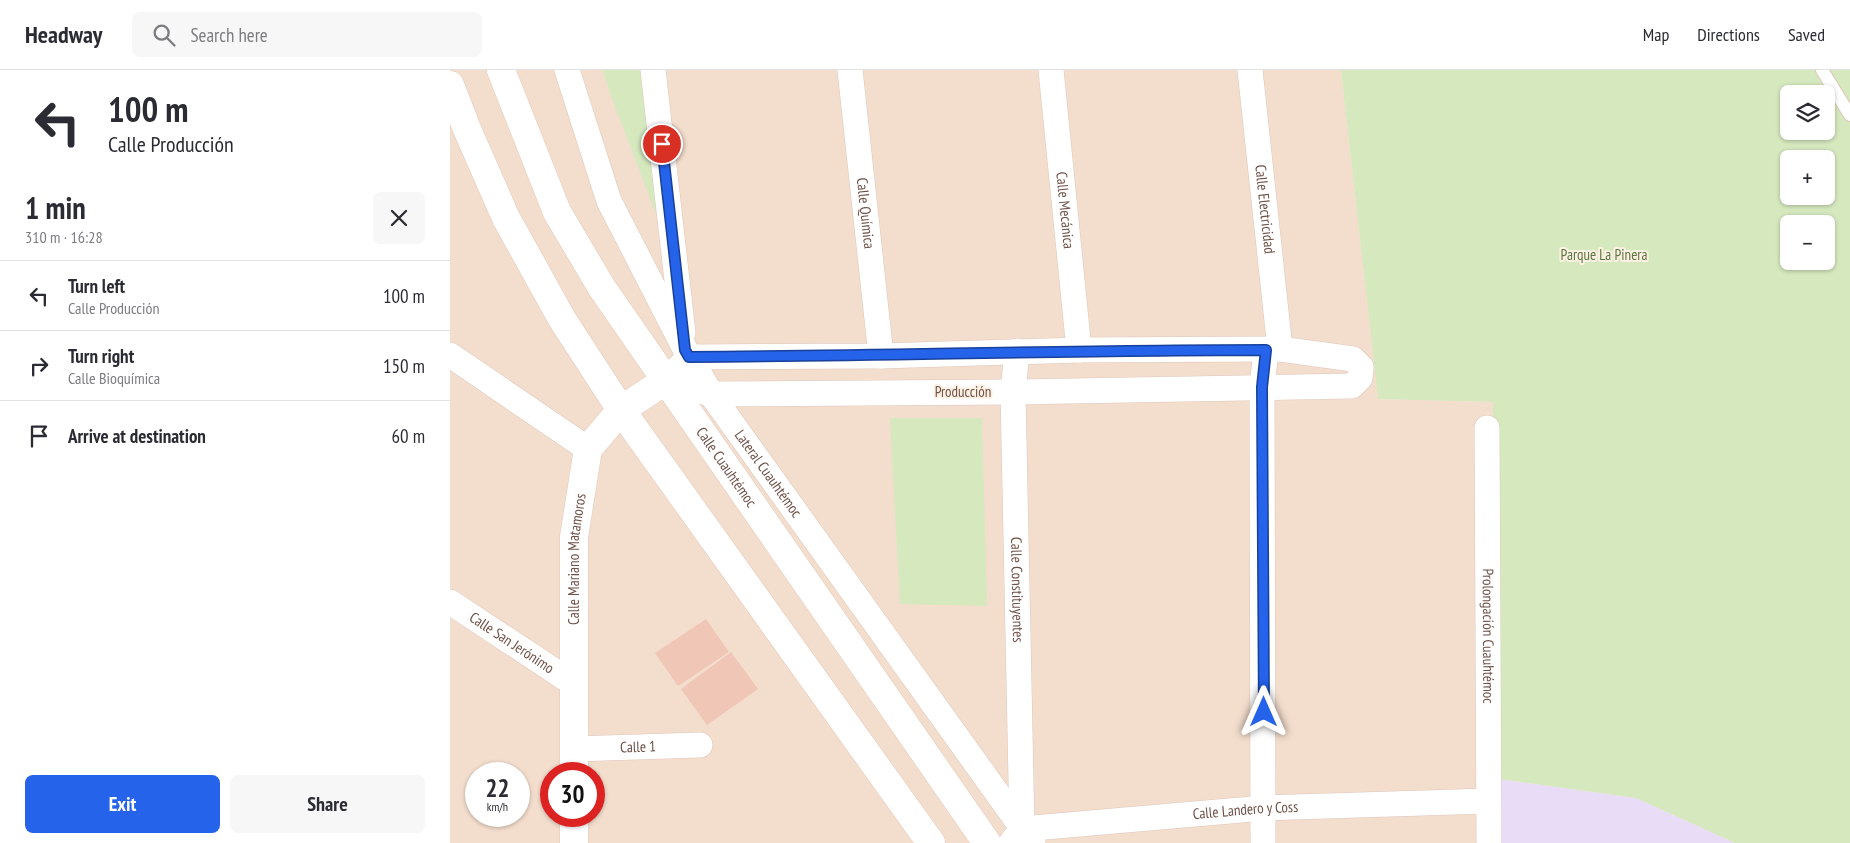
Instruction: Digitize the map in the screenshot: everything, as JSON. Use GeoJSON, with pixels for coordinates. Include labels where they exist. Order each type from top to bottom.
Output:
{"type":"FeatureCollection","features":[{"type":"Feature","properties":{"kind":"main road","name":"Calle Cuauhtémoc"},"geometry":{"type":"LineString","coordinates":[[502,70],[557,212],[602,288],[987,843]]}},
{"type":"Feature","properties":{"kind":"main road"},"geometry":{"type":"LineString","coordinates":[[450,85],[458,124],[506,218],[562,319],[621,410],[931,843]]}},
{"type":"Feature","properties":{"kind":"main road"},"geometry":{"type":"LineString","coordinates":[[588,450],[621,410],[665,380]]}},
{"type":"Feature","properties":{"kind":"main road","name":"Calle Mariano Matamoros"},"geometry":{"type":"LineString","coordinates":[[574,761],[574,537],[588,450]]}},
{"type":"Feature","properties":{"kind":"main road"},"geometry":{"type":"LineString","coordinates":[[574,827],[574,843]]}},
{"type":"Feature","properties":{"kind":"street","name":"Lateral Cuauhtémoc"},"geometry":{"type":"LineString","coordinates":[[567,70],[609,201],[687,353],[711,394],[1022,838]]}},
{"type":"Feature","properties":{"kind":"street"},"geometry":{"type":"LineString","coordinates":[[653,70],[687,353],[665,380]]}},
{"type":"Feature","properties":{"kind":"street","name":"Calle Química"},"geometry":{"type":"LineString","coordinates":[[850,70],[880,356]]}},
{"type":"Feature","properties":{"kind":"street","name":"Calle Mecánica"},"geometry":{"type":"LineString","coordinates":[[1051,70],[1079,350]]}},
{"type":"Feature","properties":{"kind":"street","name":"Calle Electricidad"},"geometry":{"type":"LineString","coordinates":[[1250,70],[1273,349],[1262,387],[1263,843]]}},
{"type":"Feature","properties":{"kind":"street"},"geometry":{"type":"LineString","coordinates":[[687,353],[880,356],[1079,350],[1273,349]]}},
{"type":"Feature","properties":{"kind":"street","name":"Producción"},"geometry":{"type":"LineString","coordinates":[[665,380],[711,394],[1013,392],[1352,386],[1360,378],[1361,367],[1353,359],[1273,349]]}},
{"type":"Feature","properties":{"kind":"street","name":"Calle Constituyentes"},"geometry":{"type":"LineString","coordinates":[[1017,352],[1013,392],[1022,838]]}},
{"type":"Feature","properties":{"kind":"street"},"geometry":{"type":"LineString","coordinates":[[450,355],[588,450]]}},
{"type":"Feature","properties":{"kind":"street","name":"Prolongación Cuauhtémoc"},"geometry":{"type":"LineString","coordinates":[[1487,428],[1489,843]]}},
{"type":"Feature","properties":{"kind":"street","name":"Calle San Jerónimo"},"geometry":{"type":"LineString","coordinates":[[451,606],[574,684]]}},
{"type":"Feature","properties":{"kind":"street","name":"Calle 1"},"geometry":{"type":"LineString","coordinates":[[574,761],[700,745]]}},
{"type":"Feature","properties":{"kind":"street","name":"Calle Landero y Coss"},"geometry":{"type":"LineString","coordinates":[[1022,838],[1264,808],[1488,801]]}},
{"type":"Feature","properties":{"kind":"lane"},"geometry":{"type":"LineString","coordinates":[[1822,70],[1850,115]]}},
{"type":"Feature","properties":{"kind":"shaded area"},"geometry":{"type":"Polygon","coordinates":[[[450,70],[1341,70],[1378,399],[1493,402],[1491,843],[450,843],[450,70]]]}},
{"type":"Feature","properties":{"kind":"shaded area"},"geometry":{"type":"Polygon","coordinates":[[[1492,778],[1636,798],[1735,843],[1491,843],[1492,778]]]}},
{"type":"Feature","properties":{"kind":"green space"},"geometry":{"type":"Polygon","coordinates":[[[603,70],[648,70],[665,238],[610,93],[603,70]]]}},
{"type":"Feature","properties":{"kind":"green space","name":"Parque La Pinera"},"geometry":{"type":"Polygon","coordinates":[[[1341,70],[1850,70],[1850,843],[1735,843],[1636,798],[1492,778],[1493,402],[1378,399],[1341,70]]]}},
{"type":"Feature","properties":{"kind":"green space"},"geometry":{"type":"Polygon","coordinates":[[[890,418],[982,418],[987,606],[900,604],[890,418]]]}},
{"type":"Feature","properties":{"kind":"building"},"geometry":{"type":"Polygon","coordinates":[[[706,619],[729,652],[678,686],[655,653],[706,619]]]}},
{"type":"Feature","properties":{"kind":"building"},"geometry":{"type":"Polygon","coordinates":[[[731,652],[758,689],[707,725],[681,689],[731,652]]]}},
{"type":"Feature","properties":{"kind":"route"},"geometry":{"type":"LineString","coordinates":[[662,144],[685,350],[689,357],[880,356],[1079,350],[1266,350],[1262,387],[1264,712]]}}]}
